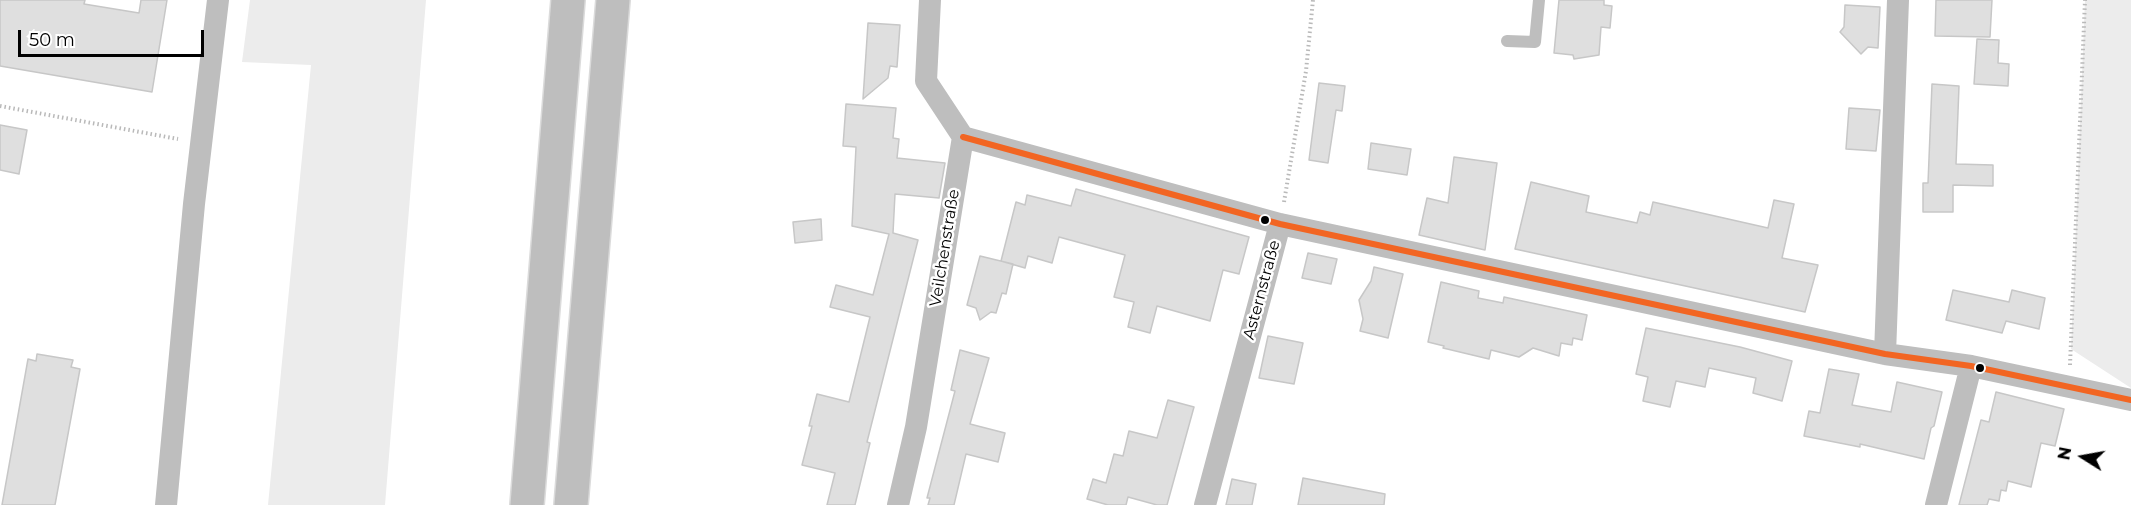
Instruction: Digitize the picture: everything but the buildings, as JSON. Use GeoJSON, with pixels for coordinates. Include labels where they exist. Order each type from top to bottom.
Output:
{"type":"FeatureCollection","features":[{"type":"Feature","properties":{"kind":"highway"},"geometry":{"type":"LineString","coordinates":[[526,505],[568,0]]}},
{"type":"Feature","properties":{"kind":"highway"},"geometry":{"type":"LineString","coordinates":[[571,505],[612,0]]}},
{"type":"Feature","properties":{"kind":"street"},"geometry":{"type":"LineString","coordinates":[[166,505],[200,149],[218,0]]}},
{"type":"Feature","properties":{"kind":"street"},"geometry":{"type":"LineString","coordinates":[[930,0],[926,81],[963,137],[1280,224],[1885,354],[1971,366],[2131,400]]}},
{"type":"Feature","properties":{"kind":"street"},"geometry":{"type":"LineString","coordinates":[[1885,354],[1898,0]]}},
{"type":"Feature","properties":{"kind":"street","name":"Veilchenstraße"},"geometry":{"type":"LineString","coordinates":[[898,505],[916,427],[963,137]]}},
{"type":"Feature","properties":{"kind":"street","name":"Asternstraße"},"geometry":{"type":"LineString","coordinates":[[1205,505],[1280,224]]}},
{"type":"Feature","properties":{"kind":"street"},"geometry":{"type":"LineString","coordinates":[[1936,505],[1971,366]]}},
{"type":"Feature","properties":{"kind":"lane"},"geometry":{"type":"LineString","coordinates":[[1507,41],[1535,42],[1539,0]]}},
{"type":"Feature","properties":{"kind":"path","name":"Asternstraße"},"geometry":{"type":"LineString","coordinates":[[1280,224],[1306,71],[1313,0]]}},
{"type":"Feature","properties":{"kind":"path"},"geometry":{"type":"LineString","coordinates":[[2070,387],[2085,0]]}},
{"type":"Feature","properties":{"kind":"path"},"geometry":{"type":"LineString","coordinates":[[0,106],[171,137],[188,142],[200,149]]}},
{"type":"Feature","properties":{"kind":"shaded area"},"geometry":{"type":"Polygon","coordinates":[[[250,0],[426,0],[385,505],[268,505],[311,65],[242,62],[250,0]]]}},
{"type":"Feature","properties":{"kind":"shaded area"},"geometry":{"type":"Polygon","coordinates":[[[2085,0],[2131,0],[2131,388],[2071,349],[2085,0]]]}},
{"type":"Feature","properties":{"kind":"transit line"},"geometry":{"type":"LineString","coordinates":[[963,137],[1280,224],[1885,354],[1971,366],[2131,400]]}}]}
